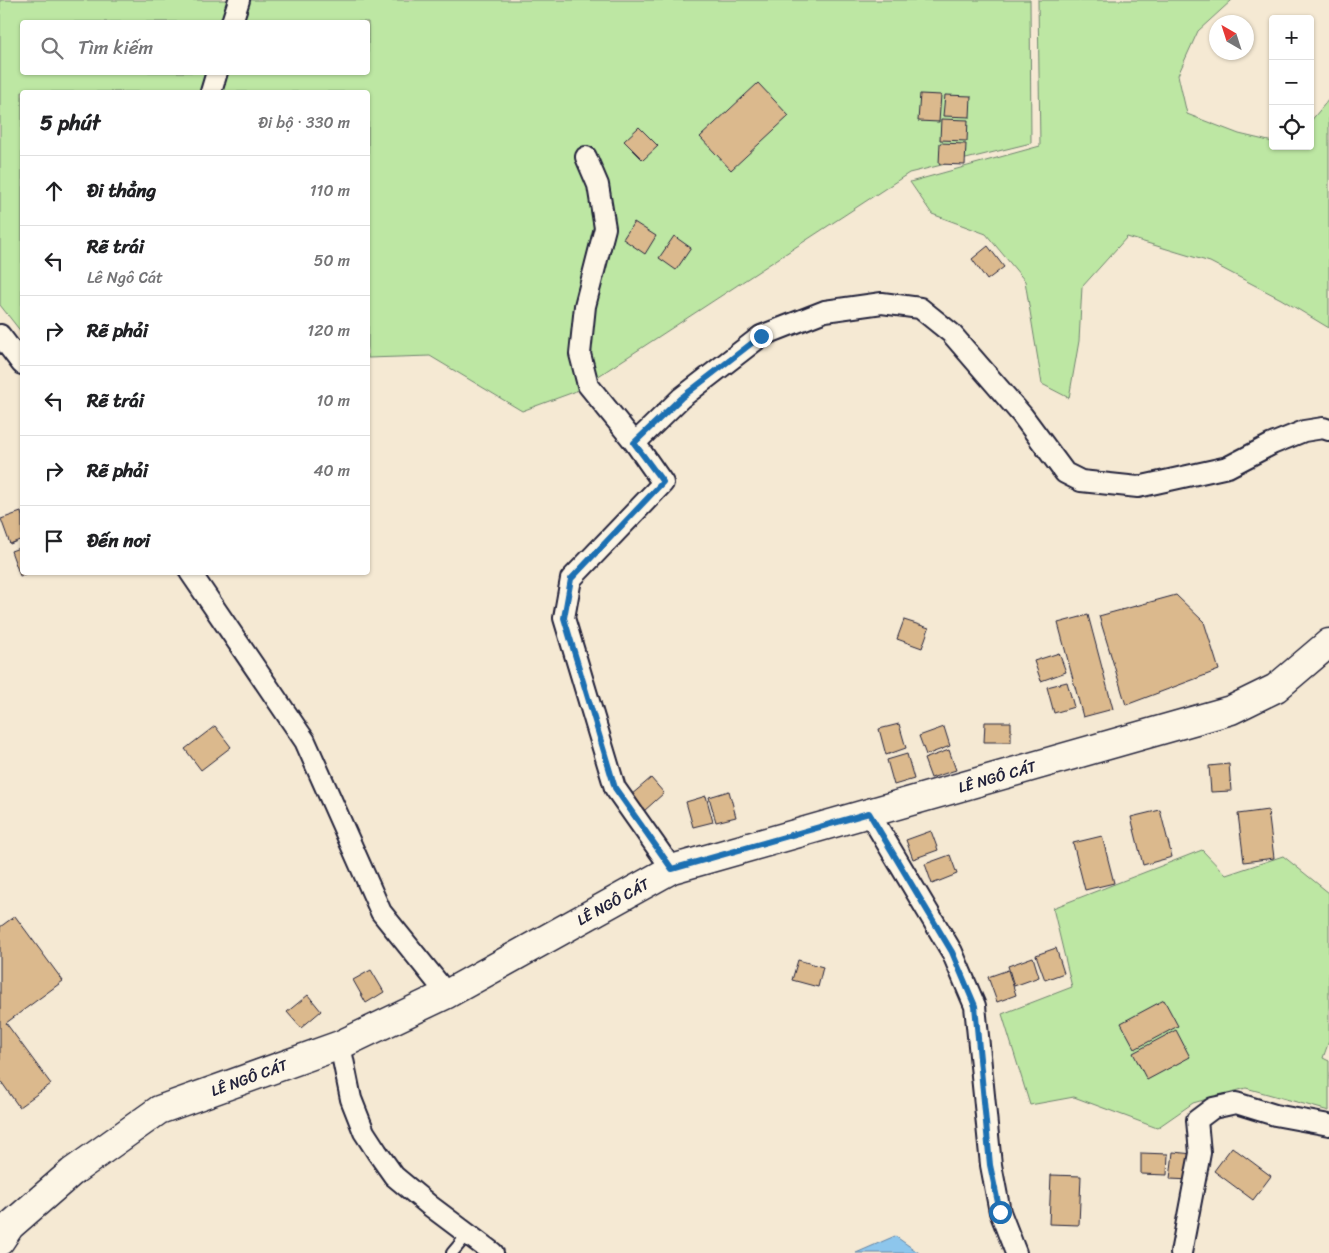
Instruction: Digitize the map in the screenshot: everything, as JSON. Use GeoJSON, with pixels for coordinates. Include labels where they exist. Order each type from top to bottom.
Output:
{"type":"FeatureCollection","features":[{"type":"Feature","properties":{"kind":"street"},"geometry":{"type":"LineString","coordinates":[[233,20],[239,0]]}},
{"type":"Feature","properties":{"kind":"street"},"geometry":{"type":"LineString","coordinates":[[212,90],[216,75]]}},
{"type":"Feature","properties":{"kind":"street"},"geometry":{"type":"LineString","coordinates":[[586,157],[598,184],[604,228],[585,306],[580,354],[588,385],[663,482],[571,579],[564,618],[615,788],[672,869]]}},
{"type":"Feature","properties":{"kind":"street"},"geometry":{"type":"LineString","coordinates":[[634,443],[681,398],[761,336],[825,311],[882,303],[920,308],[951,333],[1022,415],[1065,473],[1080,481],[1138,487],[1228,466],[1304,430],[1323,428],[1329,430]]}},
{"type":"Feature","properties":{"kind":"street"},"geometry":{"type":"LineString","coordinates":[[0,335],[15,360]]}},
{"type":"Feature","properties":{"kind":"street"},"geometry":{"type":"LineString","coordinates":[[192,575],[305,741],[381,912],[447,994]]}},
{"type":"Feature","properties":{"kind":"street","name":"LÊ NGÔ CÁT"},"geometry":{"type":"LineString","coordinates":[[0,1241],[10,1226],[72,1172],[159,1110],[340,1045],[447,994],[672,869],[1231,710],[1276,688],[1329,643]]}},
{"type":"Feature","properties":{"kind":"street"},"geometry":{"type":"LineString","coordinates":[[869,813],[952,952],[975,1006],[990,1165],[1000,1212],[1016,1253]]}},
{"type":"Feature","properties":{"kind":"street"},"geometry":{"type":"LineString","coordinates":[[340,1045],[351,1100],[364,1132],[394,1176],[493,1253]]}},
{"type":"Feature","properties":{"kind":"street"},"geometry":{"type":"LineString","coordinates":[[1181,1253],[1200,1153],[1197,1120],[1213,1108],[1236,1103],[1275,1115],[1329,1125]]}},
{"type":"Feature","properties":{"kind":"lane"},"geometry":{"type":"LineString","coordinates":[[452,1253],[468,1234]]}},
{"type":"Feature","properties":{"kind":"green space"},"geometry":{"type":"Polygon","coordinates":[[[0,0],[1030,0],[1031,143],[909,173],[574,392],[522,411],[430,356],[370,358],[370,90],[20,90],[20,330],[0,305],[0,0]]]}},
{"type":"Feature","properties":{"kind":"green space"},"geometry":{"type":"Polygon","coordinates":[[[1038,0],[1232,0],[1216,15],[1209,15],[1209,21],[1198,31],[1178,75],[1187,114],[1239,134],[1269,141],[1269,150],[1314,150],[1314,117],[1329,99],[1329,328],[1281,299],[1210,262],[1127,237],[1082,287],[1079,341],[1069,398],[1042,384],[1025,281],[986,234],[932,214],[910,182],[1040,146],[1038,0]]]}},
{"type":"Feature","properties":{"kind":"green space"},"geometry":{"type":"Polygon","coordinates":[[[1202,850],[1226,875],[1283,856],[1329,893],[1329,1041],[1323,1058],[1329,1061],[1329,1111],[1246,1088],[1193,1103],[1157,1128],[1074,1097],[1030,1105],[1002,1014],[1072,987],[1053,908],[1202,850]]]}},
{"type":"Feature","properties":{"kind":"water"},"geometry":{"type":"Polygon","coordinates":[[[895,1236],[919,1253],[856,1253],[895,1236]]]}},
{"type":"Feature","properties":{"kind":"building"},"geometry":{"type":"Polygon","coordinates":[[[758,83],[789,116],[731,170],[700,137],[758,83]]]}},
{"type":"Feature","properties":{"kind":"building"},"geometry":{"type":"Polygon","coordinates":[[[920,94],[941,95],[939,122],[918,121],[920,94]]]}},
{"type":"Feature","properties":{"kind":"building"},"geometry":{"type":"Polygon","coordinates":[[[945,95],[971,96],[970,117],[943,116],[945,95]]]}},
{"type":"Feature","properties":{"kind":"building"},"geometry":{"type":"Polygon","coordinates":[[[941,119],[968,120],[967,141],[940,140],[941,119]]]}},
{"type":"Feature","properties":{"kind":"building"},"geometry":{"type":"Polygon","coordinates":[[[639,127],[658,146],[643,160],[624,141],[639,127]]]}},
{"type":"Feature","properties":{"kind":"building"},"geometry":{"type":"Polygon","coordinates":[[[940,143],[966,144],[965,165],[939,164],[940,143]]]}},
{"type":"Feature","properties":{"kind":"building"},"geometry":{"type":"Polygon","coordinates":[[[634,222],[656,236],[645,254],[623,239],[634,222]]]}},
{"type":"Feature","properties":{"kind":"building"},"geometry":{"type":"Polygon","coordinates":[[[674,236],[691,248],[676,270],[659,258],[674,236]]]}},
{"type":"Feature","properties":{"kind":"building"},"geometry":{"type":"Polygon","coordinates":[[[988,246],[1004,267],[987,280],[972,259],[988,246]]]}},
{"type":"Feature","properties":{"kind":"building"},"geometry":{"type":"Polygon","coordinates":[[[20,512],[20,540],[10,544],[1,519],[20,512]]]}},
{"type":"Feature","properties":{"kind":"building"},"geometry":{"type":"Polygon","coordinates":[[[20,548],[20,575],[22,575],[20,576],[11,551],[20,548]]]}},
{"type":"Feature","properties":{"kind":"building"},"geometry":{"type":"Polygon","coordinates":[[[1176,595],[1204,622],[1219,670],[1126,705],[1099,616],[1176,595]]]}},
{"type":"Feature","properties":{"kind":"building"},"geometry":{"type":"Polygon","coordinates":[[[1088,615],[1113,709],[1083,717],[1058,623],[1088,615]]]}},
{"type":"Feature","properties":{"kind":"building"},"geometry":{"type":"Polygon","coordinates":[[[904,620],[929,628],[922,648],[897,639],[904,620]]]}},
{"type":"Feature","properties":{"kind":"building"},"geometry":{"type":"Polygon","coordinates":[[[1059,653],[1066,672],[1041,681],[1034,661],[1059,653]]]}},
{"type":"Feature","properties":{"kind":"building"},"geometry":{"type":"Polygon","coordinates":[[[1067,682],[1074,707],[1054,713],[1047,687],[1067,682]]]}},
{"type":"Feature","properties":{"kind":"building"},"geometry":{"type":"Polygon","coordinates":[[[985,722],[1011,722],[1011,742],[984,742],[985,722]]]}},
{"type":"Feature","properties":{"kind":"building"},"geometry":{"type":"Polygon","coordinates":[[[899,724],[906,748],[886,755],[879,729],[899,724]]]}},
{"type":"Feature","properties":{"kind":"building"},"geometry":{"type":"Polygon","coordinates":[[[215,726],[231,747],[201,770],[185,749],[215,726]]]}},
{"type":"Feature","properties":{"kind":"building"},"geometry":{"type":"Polygon","coordinates":[[[944,727],[950,746],[926,755],[919,736],[944,727]]]}},
{"type":"Feature","properties":{"kind":"building"},"geometry":{"type":"Polygon","coordinates":[[[949,750],[956,770],[931,778],[924,759],[949,750]]]}},
{"type":"Feature","properties":{"kind":"building"},"geometry":{"type":"Polygon","coordinates":[[[907,754],[914,779],[894,785],[887,760],[907,754]]]}},
{"type":"Feature","properties":{"kind":"building"},"geometry":{"type":"Polygon","coordinates":[[[1229,764],[1231,791],[1211,792],[1209,766],[1229,764]]]}},
{"type":"Feature","properties":{"kind":"building"},"geometry":{"type":"Polygon","coordinates":[[[651,778],[664,793],[644,811],[631,795],[651,778]]]}},
{"type":"Feature","properties":{"kind":"building"},"geometry":{"type":"Polygon","coordinates":[[[729,791],[736,817],[716,822],[709,797],[729,791]]]}},
{"type":"Feature","properties":{"kind":"building"},"geometry":{"type":"Polygon","coordinates":[[[706,796],[713,822],[693,827],[686,802],[706,796]]]}},
{"type":"Feature","properties":{"kind":"building"},"geometry":{"type":"Polygon","coordinates":[[[1160,810],[1172,857],[1143,865],[1131,817],[1160,810]]]}},
{"type":"Feature","properties":{"kind":"building"},"geometry":{"type":"Polygon","coordinates":[[[1268,810],[1274,858],[1244,862],[1238,814],[1268,810]]]}},
{"type":"Feature","properties":{"kind":"building"},"geometry":{"type":"Polygon","coordinates":[[[931,831],[938,850],[913,859],[906,840],[931,831]]]}},
{"type":"Feature","properties":{"kind":"building"},"geometry":{"type":"Polygon","coordinates":[[[1102,836],[1114,883],[1085,890],[1073,843],[1102,836]]]}},
{"type":"Feature","properties":{"kind":"building"},"geometry":{"type":"Polygon","coordinates":[[[950,855],[957,874],[932,884],[925,864],[950,855]]]}},
{"type":"Feature","properties":{"kind":"building"},"geometry":{"type":"Polygon","coordinates":[[[15,916],[63,981],[6,1023],[51,1084],[19,1107],[0,1080],[0,927],[15,916]]]}},
{"type":"Feature","properties":{"kind":"building"},"geometry":{"type":"Polygon","coordinates":[[[1056,948],[1064,973],[1045,980],[1036,955],[1056,948]]]}},
{"type":"Feature","properties":{"kind":"building"},"geometry":{"type":"Polygon","coordinates":[[[1033,957],[1039,977],[1014,986],[1008,966],[1033,957]]]}},
{"type":"Feature","properties":{"kind":"building"},"geometry":{"type":"Polygon","coordinates":[[[798,960],[823,967],[818,987],[792,980],[798,960]]]}},
{"type":"Feature","properties":{"kind":"building"},"geometry":{"type":"Polygon","coordinates":[[[371,970],[384,992],[366,1003],[353,980],[371,970]]]}},
{"type":"Feature","properties":{"kind":"building"},"geometry":{"type":"Polygon","coordinates":[[[1008,970],[1016,995],[997,1002],[988,977],[1008,970]]]}},
{"type":"Feature","properties":{"kind":"building"},"geometry":{"type":"Polygon","coordinates":[[[308,995],[321,1011],[301,1028],[287,1012],[308,995]]]}},
{"type":"Feature","properties":{"kind":"building"},"geometry":{"type":"Polygon","coordinates":[[[1164,1000],[1178,1026],[1135,1049],[1121,1023],[1164,1000]]]}},
{"type":"Feature","properties":{"kind":"building"},"geometry":{"type":"Polygon","coordinates":[[[1176,1030],[1190,1057],[1147,1080],[1133,1053],[1176,1030]]]}},
{"type":"Feature","properties":{"kind":"building"},"geometry":{"type":"Polygon","coordinates":[[[1232,1147],[1271,1176],[1253,1200],[1214,1171],[1232,1147]]]}},
{"type":"Feature","properties":{"kind":"building"},"geometry":{"type":"Polygon","coordinates":[[[1173,1152],[1193,1154],[1191,1180],[1170,1179],[1173,1152]]]}},
{"type":"Feature","properties":{"kind":"building"},"geometry":{"type":"Polygon","coordinates":[[[1141,1153],[1168,1154],[1167,1175],[1141,1174],[1141,1153]]]}},
{"type":"Feature","properties":{"kind":"building"},"geometry":{"type":"Polygon","coordinates":[[[1051,1175],[1081,1176],[1079,1225],[1049,1224],[1051,1175]]]}},
{"type":"Feature","properties":{"kind":"route"},"geometry":{"type":"LineString","coordinates":[[761,336],[681,398],[634,443],[663,482],[571,579],[564,618],[615,788],[672,869],[869,813],[952,952],[975,1006],[990,1165],[1000,1212]]}}]}
